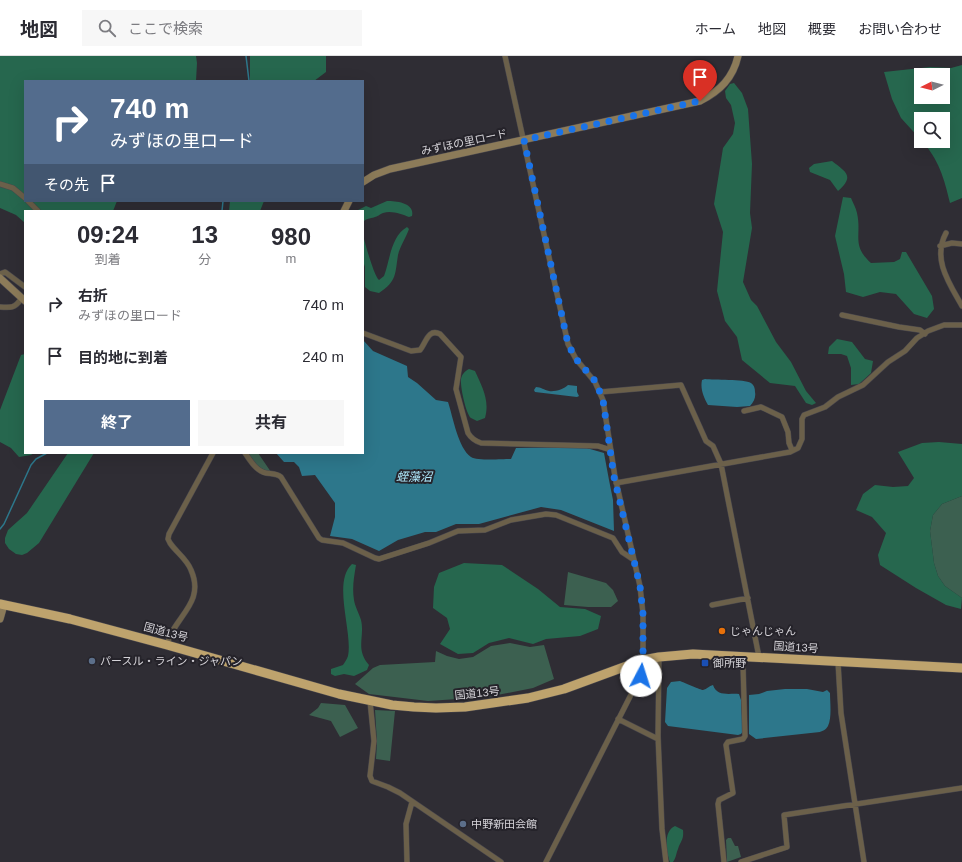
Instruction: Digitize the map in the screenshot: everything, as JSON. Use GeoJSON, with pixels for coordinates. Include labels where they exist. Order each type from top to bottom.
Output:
{"type":"FeatureCollection","features":[{"type":"Feature","properties":{"kind":"highway","name":"国道13号"},"geometry":{"type":"LineString","coordinates":[[2,604],[70,619],[339,694],[370,701],[436,708],[495,703],[548,694],[643,660],[693,654],[962,668]]}},
{"type":"Feature","properties":{"kind":"street"},"geometry":{"type":"LineString","coordinates":[[506,56],[568,344],[576,359],[596,382],[606,416],[616,483],[640,586],[643,614],[643,660],[641,676],[546,862]]}},
{"type":"Feature","properties":{"kind":"street","name":"みずほの里ロード"},"geometry":{"type":"LineString","coordinates":[[364,181],[374,175],[390,169],[700,101],[711,96],[727,81],[735,67],[738,56]]}},
{"type":"Feature","properties":{"kind":"street"},"geometry":{"type":"LineString","coordinates":[[0,184],[13,188],[24,197]]}},
{"type":"Feature","properties":{"kind":"street"},"geometry":{"type":"LineString","coordinates":[[29,202],[37,210]]}},
{"type":"Feature","properties":{"kind":"street"},"geometry":{"type":"LineString","coordinates":[[946,233],[940,246],[943,269],[950,286],[962,306]]}},
{"type":"Feature","properties":{"kind":"street"},"geometry":{"type":"LineString","coordinates":[[940,246],[952,243],[962,244]]}},
{"type":"Feature","properties":{"kind":"street"},"geometry":{"type":"LineString","coordinates":[[0,274],[5,272],[24,286]]}},
{"type":"Feature","properties":{"kind":"street"},"geometry":{"type":"LineString","coordinates":[[0,278],[23,300],[12,308],[0,307]]}},
{"type":"Feature","properties":{"kind":"street"},"geometry":{"type":"LineString","coordinates":[[842,315],[920,330],[925,334]]}},
{"type":"Feature","properties":{"kind":"street"},"geometry":{"type":"LineString","coordinates":[[616,483],[798,448],[802,439],[802,419],[804,415],[825,407],[838,397],[863,385],[888,362],[905,351],[917,338],[944,326],[962,325]]}},
{"type":"Feature","properties":{"kind":"street"},"geometry":{"type":"LineString","coordinates":[[364,333],[411,351],[420,350],[429,334],[436,332],[440,334],[461,357],[456,389],[468,433],[475,441],[481,443],[598,446],[611,450]]}},
{"type":"Feature","properties":{"kind":"street"},"geometry":{"type":"LineString","coordinates":[[600,392],[681,385],[706,441],[713,446],[721,464],[759,657]]}},
{"type":"Feature","properties":{"kind":"street"},"geometry":{"type":"LineString","coordinates":[[744,411],[761,407],[782,416],[788,432],[789,443],[792,450]]}},
{"type":"Feature","properties":{"kind":"street"},"geometry":{"type":"LineString","coordinates":[[167,645],[168,638],[191,604],[195,588],[191,569],[170,543],[168,539],[169,534],[212,454]]}},
{"type":"Feature","properties":{"kind":"street"},"geometry":{"type":"LineString","coordinates":[[246,454],[257,469],[265,473],[274,473],[281,477],[319,538],[322,540],[343,543],[374,558],[379,559],[429,543],[458,531],[485,530],[511,520],[546,514],[556,515],[613,538],[622,552],[634,560]]}},
{"type":"Feature","properties":{"kind":"street"},"geometry":{"type":"LineString","coordinates":[[712,605],[748,598]]}},
{"type":"Feature","properties":{"kind":"street"},"geometry":{"type":"LineString","coordinates":[[0,620],[2,604]]}},
{"type":"Feature","properties":{"kind":"street"},"geometry":{"type":"LineString","coordinates":[[724,862],[718,804],[719,800],[733,792],[726,745],[728,742],[744,738],[745,736],[743,665],[745,656]]}},
{"type":"Feature","properties":{"kind":"street"},"geometry":{"type":"LineString","coordinates":[[659,657],[658,739],[662,829],[666,862]]}},
{"type":"Feature","properties":{"kind":"street"},"geometry":{"type":"LineString","coordinates":[[838,662],[842,713],[864,862]]}},
{"type":"Feature","properties":{"kind":"street"},"geometry":{"type":"LineString","coordinates":[[370,701],[374,741],[370,776],[371,780],[394,790],[502,862]]}},
{"type":"Feature","properties":{"kind":"street"},"geometry":{"type":"LineString","coordinates":[[618,719],[658,739]]}},
{"type":"Feature","properties":{"kind":"street"},"geometry":{"type":"LineString","coordinates":[[741,862],[787,848],[784,815],[962,788]]}},
{"type":"Feature","properties":{"kind":"street"},"geometry":{"type":"LineString","coordinates":[[407,862],[406,824],[412,802]]}},
{"type":"Feature","properties":{"kind":"green space"},"geometry":{"type":"Polygon","coordinates":[[[0,56],[196,56],[196,80],[24,80],[24,202],[117,202],[113,210],[24,210],[24,222],[16,215],[0,208],[0,56]]]}},
{"type":"Feature","properties":{"kind":"green space"},"geometry":{"type":"Polygon","coordinates":[[[250,56],[326,56],[326,72],[315,80],[250,80],[250,56]]]}},
{"type":"Feature","properties":{"kind":"green space"},"geometry":{"type":"Polygon","coordinates":[[[962,65],[962,198],[950,203],[937,162],[928,148],[950,148],[950,112],[914,112],[914,132],[901,118],[892,99],[884,72],[914,69],[914,104],[950,104],[950,68],[921,68],[930,67],[951,68],[962,65]]]}},
{"type":"Feature","properties":{"kind":"green space"},"geometry":{"type":"Polygon","coordinates":[[[734,83],[742,93],[748,109],[752,164],[750,213],[752,228],[743,282],[751,300],[757,306],[776,342],[791,362],[806,391],[816,403],[812,405],[806,403],[795,386],[770,383],[742,360],[737,337],[725,321],[717,291],[723,232],[714,204],[723,148],[733,134],[735,123],[731,105],[726,98],[725,91],[730,84],[734,83]]]}},
{"type":"Feature","properties":{"kind":"green space"},"geometry":{"type":"Polygon","coordinates":[[[832,161],[847,174],[846,182],[838,191],[830,180],[810,172],[809,168],[814,164],[832,161]]]}},
{"type":"Feature","properties":{"kind":"green space"},"geometry":{"type":"Polygon","coordinates":[[[843,197],[851,198],[855,207],[858,221],[859,245],[865,257],[871,263],[894,262],[900,259],[902,252],[906,252],[932,296],[934,309],[927,318],[914,314],[896,294],[880,292],[863,297],[846,292],[844,274],[835,236],[843,197]]]}},
{"type":"Feature","properties":{"kind":"green space"},"geometry":{"type":"Polygon","coordinates":[[[387,201],[400,202],[411,208],[412,216],[409,217],[386,212],[364,221],[364,210],[358,210],[366,206],[371,208],[387,201]]]}},
{"type":"Feature","properties":{"kind":"green space"},"geometry":{"type":"Polygon","coordinates":[[[230,202],[264,202],[260,210],[229,210],[230,202]]]}},
{"type":"Feature","properties":{"kind":"green space"},"geometry":{"type":"Polygon","coordinates":[[[407,227],[409,229],[398,255],[392,281],[379,293],[370,291],[365,287],[364,238],[372,266],[379,280],[384,276],[394,242],[407,227]]]}},
{"type":"Feature","properties":{"kind":"green space"},"geometry":{"type":"Polygon","coordinates":[[[837,339],[852,342],[865,359],[873,361],[871,373],[859,384],[851,385],[851,368],[847,356],[841,354],[828,354],[829,347],[837,339]]]}},
{"type":"Feature","properties":{"kind":"green space"},"geometry":{"type":"Polygon","coordinates":[[[24,354],[24,454],[32,454],[19,457],[11,448],[0,442],[0,410],[21,355],[24,354]]]}},
{"type":"Feature","properties":{"kind":"green space"},"geometry":{"type":"Polygon","coordinates":[[[469,369],[475,371],[483,388],[487,405],[485,418],[477,421],[469,415],[465,406],[461,387],[462,376],[469,369]]]}},
{"type":"Feature","properties":{"kind":"green space"},"geometry":{"type":"Polygon","coordinates":[[[939,442],[962,444],[962,496],[942,504],[933,515],[930,531],[934,563],[938,576],[945,586],[962,598],[961,609],[946,605],[880,565],[878,555],[886,533],[872,517],[856,510],[863,494],[875,485],[893,487],[908,486],[914,478],[898,452],[922,443],[939,442]]]}},
{"type":"Feature","properties":{"kind":"green space"},"geometry":{"type":"Polygon","coordinates":[[[67,454],[93,454],[39,543],[27,553],[22,555],[16,554],[9,549],[5,543],[5,538],[8,530],[27,513],[67,454]]]}},
{"type":"Feature","properties":{"kind":"green space"},"geometry":{"type":"Polygon","coordinates":[[[249,454],[259,454],[271,472],[263,469],[257,465],[249,454]]]}},
{"type":"Feature","properties":{"kind":"green space"},"geometry":{"type":"Polygon","coordinates":[[[962,496],[962,598],[945,586],[938,576],[934,563],[930,531],[933,515],[942,504],[962,496]]]}},
{"type":"Feature","properties":{"kind":"green space"},"geometry":{"type":"Polygon","coordinates":[[[464,563],[502,565],[538,589],[560,607],[585,609],[601,616],[598,629],[580,636],[546,639],[533,644],[509,638],[489,643],[473,653],[458,654],[440,644],[450,629],[447,618],[433,608],[434,587],[439,573],[464,563]]]}},
{"type":"Feature","properties":{"kind":"green space"},"geometry":{"type":"Polygon","coordinates":[[[352,564],[356,565],[353,596],[362,626],[362,654],[369,665],[367,670],[354,676],[344,674],[335,676],[331,674],[331,669],[343,665],[348,656],[349,646],[343,595],[346,572],[352,564]]]}},
{"type":"Feature","properties":{"kind":"green space"},"geometry":{"type":"Polygon","coordinates":[[[568,572],[606,583],[613,590],[618,601],[611,607],[564,605],[568,572]]]}},
{"type":"Feature","properties":{"kind":"green space"},"geometry":{"type":"Polygon","coordinates":[[[510,643],[530,647],[544,645],[554,679],[533,688],[487,697],[428,701],[369,694],[355,684],[373,668],[380,665],[435,662],[436,651],[459,659],[473,657],[491,646],[510,643]]]}},
{"type":"Feature","properties":{"kind":"green space"},"geometry":{"type":"Polygon","coordinates":[[[321,703],[345,705],[358,728],[340,737],[331,721],[309,715],[318,708],[321,703]]]}},
{"type":"Feature","properties":{"kind":"green space"},"geometry":{"type":"Polygon","coordinates":[[[375,710],[395,711],[390,761],[376,759],[377,742],[375,710]]]}},
{"type":"Feature","properties":{"kind":"green space"},"geometry":{"type":"Polygon","coordinates":[[[675,826],[683,830],[683,836],[675,859],[673,862],[670,862],[666,842],[669,832],[675,826]]]}},
{"type":"Feature","properties":{"kind":"green space"},"geometry":{"type":"Polygon","coordinates":[[[731,838],[735,846],[738,846],[741,857],[727,862],[726,840],[731,838]]]}},
{"type":"Feature","properties":{"kind":"water","name":"蛭藻沼"},"geometry":{"type":"Polygon","coordinates":[[[364,341],[373,351],[407,366],[408,377],[436,400],[448,402],[459,440],[466,453],[471,457],[484,459],[511,459],[516,448],[583,447],[604,453],[613,500],[614,531],[561,510],[541,507],[479,524],[456,524],[436,532],[425,532],[398,540],[379,551],[352,539],[330,536],[335,517],[335,503],[315,475],[302,476],[299,467],[294,462],[284,462],[277,454],[364,454],[364,341]]]}},
{"type":"Feature","properties":{"kind":"water"},"geometry":{"type":"Polygon","coordinates":[[[702,380],[736,380],[751,383],[755,389],[753,403],[750,406],[737,407],[708,405],[702,390],[702,380]]]}},
{"type":"Feature","properties":{"kind":"water"},"geometry":{"type":"Polygon","coordinates":[[[568,385],[577,386],[579,396],[535,392],[534,390],[536,387],[539,387],[549,391],[554,391],[562,389],[568,385]]]}},
{"type":"Feature","properties":{"kind":"water"},"geometry":{"type":"Polygon","coordinates":[[[680,681],[703,690],[713,685],[720,693],[739,694],[741,700],[743,731],[741,734],[738,735],[668,726],[665,722],[667,688],[671,682],[680,681]]]}},
{"type":"Feature","properties":{"kind":"water"},"geometry":{"type":"Polygon","coordinates":[[[785,689],[807,689],[823,692],[827,690],[830,693],[830,718],[828,726],[820,732],[756,739],[749,734],[749,695],[785,689]]]}},
{"type":"Feature","properties":{"kind":"waterway"},"geometry":{"type":"LineString","coordinates":[[246,56],[249,80]]}},
{"type":"Feature","properties":{"kind":"waterway"},"geometry":{"type":"LineString","coordinates":[[222,210],[223,202]]}},
{"type":"Feature","properties":{"kind":"waterway"},"geometry":{"type":"LineString","coordinates":[[0,529],[4,524],[31,465],[36,459],[45,454]]}},
{"type":"Feature","properties":{"kind":"place","name":"じゃんじゃん"},"geometry":{"type":"Point","coordinates":[722,631]}},
{"type":"Feature","properties":{"kind":"place","name":"パースル・ライン・ジャパン"},"geometry":{"type":"Point","coordinates":[92,661]}},
{"type":"Feature","properties":{"kind":"place","name":"御所野"},"geometry":{"type":"Point","coordinates":[705,663]}},
{"type":"Feature","properties":{"kind":"place","name":"中野新田会館"},"geometry":{"type":"Point","coordinates":[463,824]}},
{"type":"Feature","properties":{"kind":"route"},"geometry":{"type":"LineString","coordinates":[[641,676],[643,660],[643,614],[640,586],[614,477],[603,400],[596,382],[576,359],[568,344],[524,140],[700,101]]}}]}
